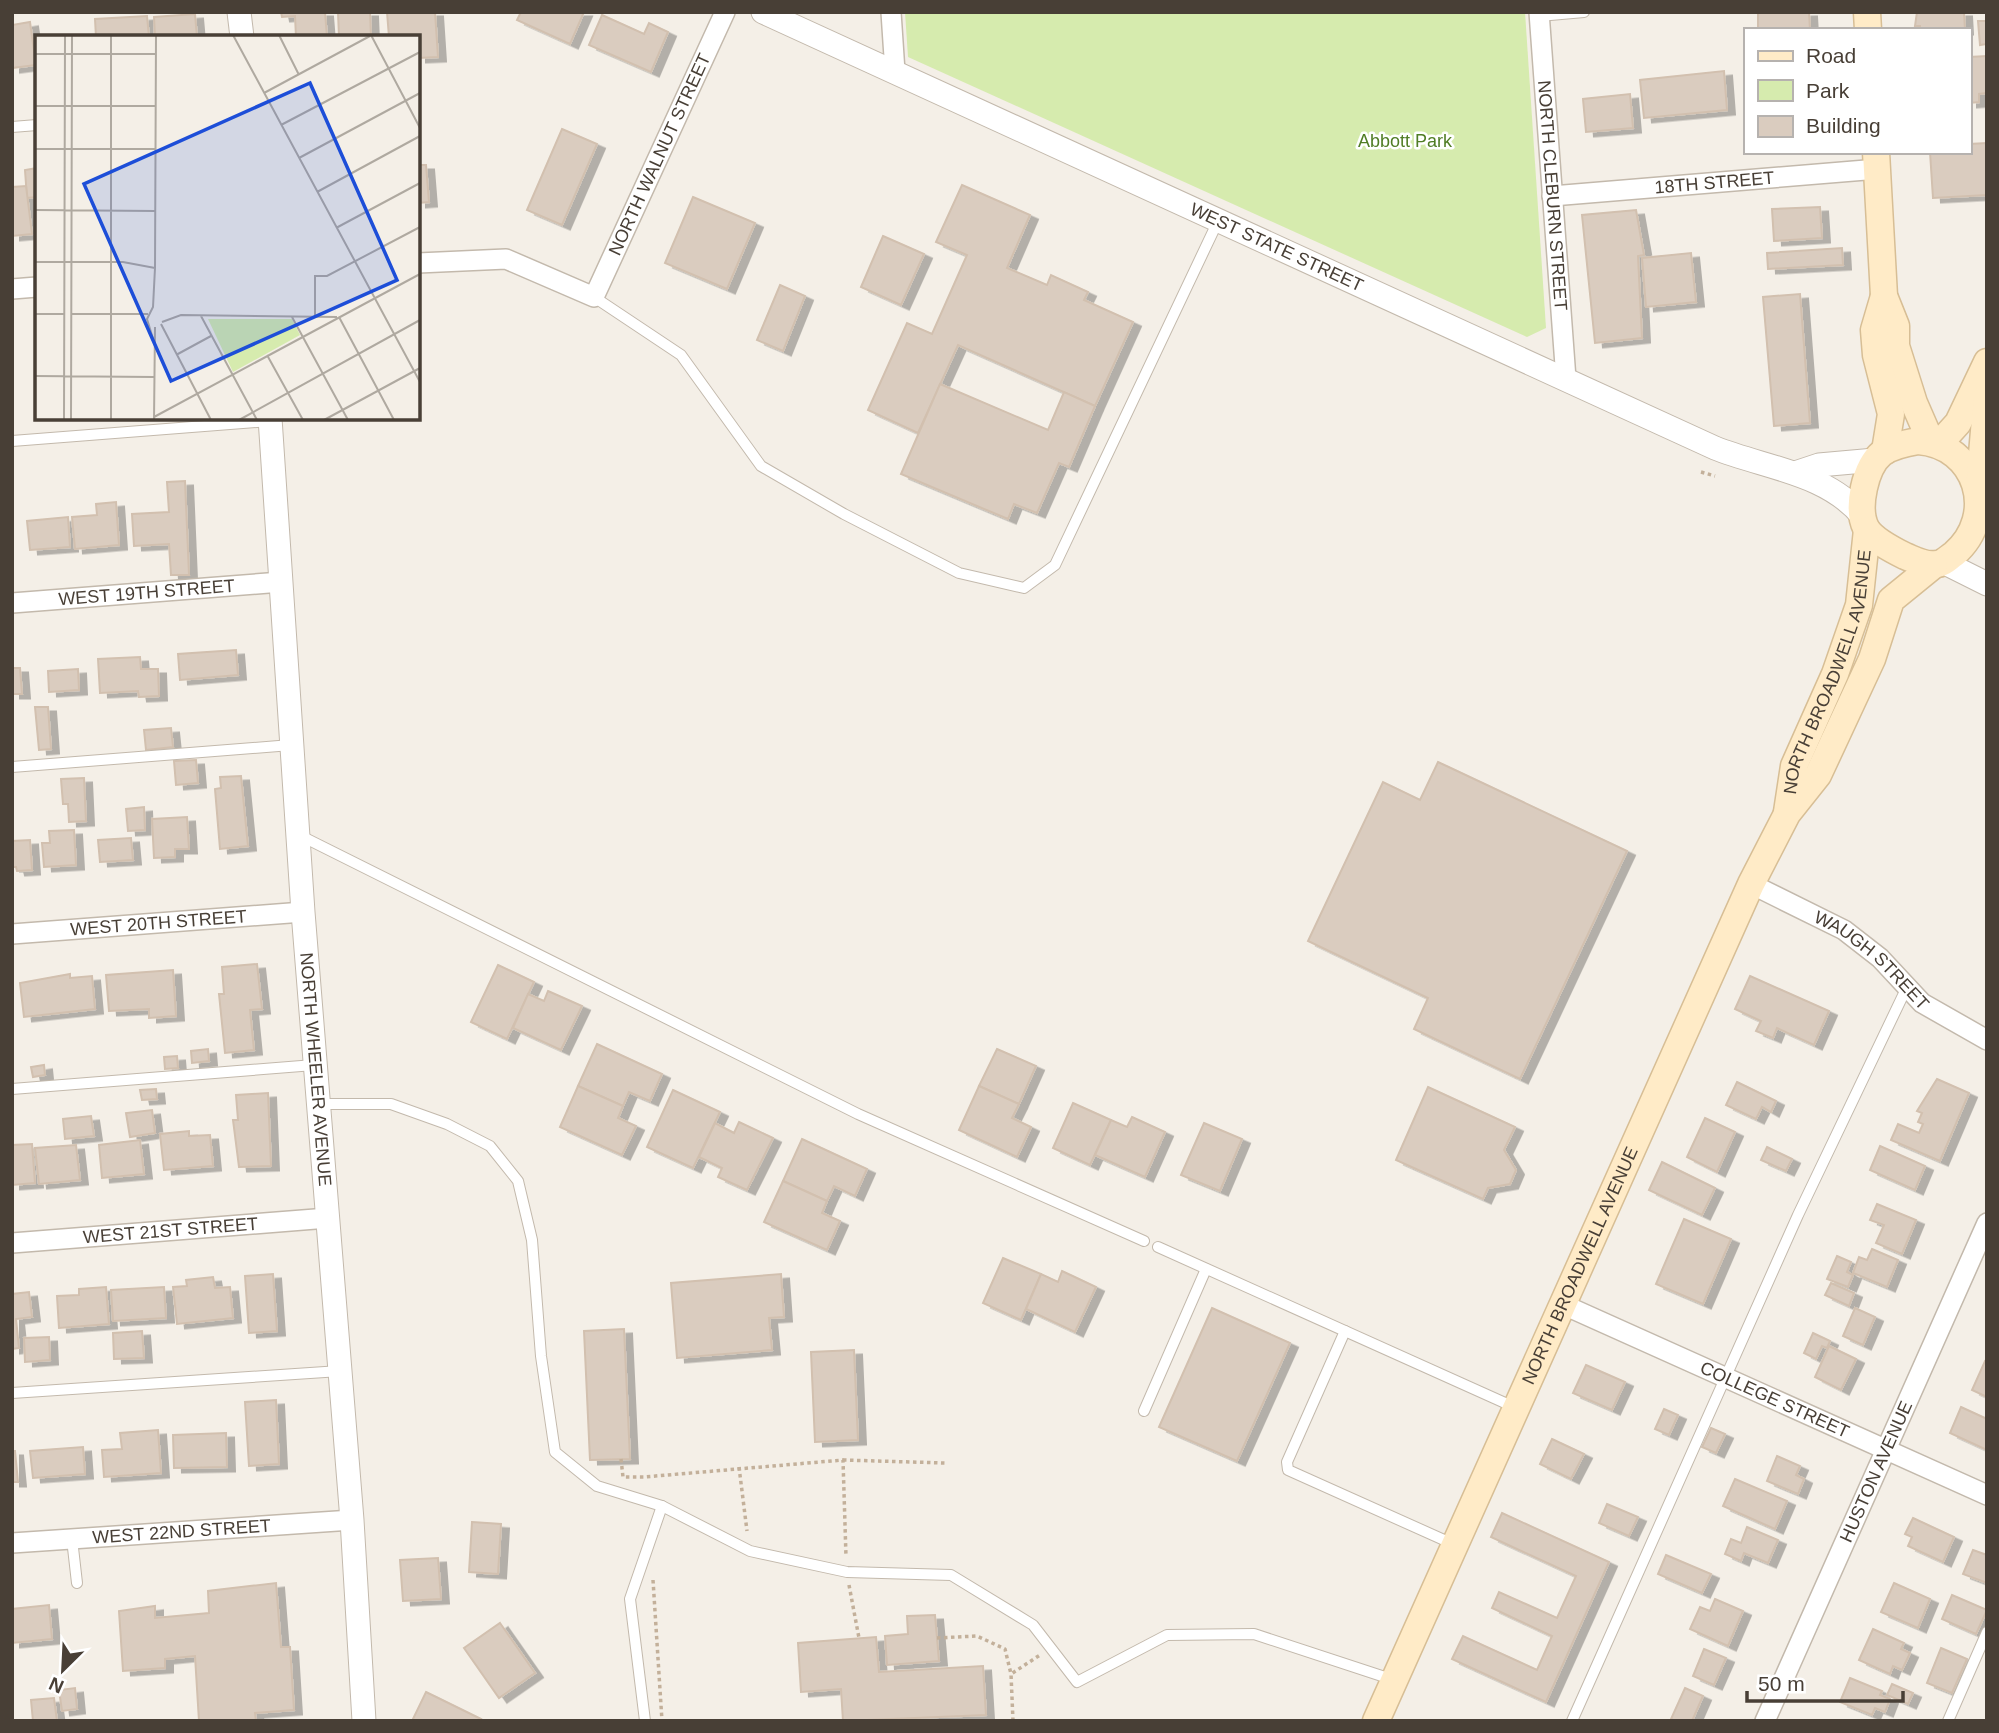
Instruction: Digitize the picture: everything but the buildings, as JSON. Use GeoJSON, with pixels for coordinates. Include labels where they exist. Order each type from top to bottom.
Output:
{"type":"FeatureCollection","features":[{"type":"Feature","properties":{"kind":"main road"},"geometry":{"type":"LineString","coordinates":[[1877,161],[1884,296],[1896,326],[1896,346],[1909,390],[1935,443],[1965,464],[1979,489]]}},
{"type":"Feature","properties":{"kind":"main road"},"geometry":{"type":"LineString","coordinates":[[1884,296],[1874,330],[1876,355],[1891,414],[1880,455],[1863,496],[1865,523],[1899,553],[1938,564],[1961,548],[1982,526],[1979,489],[1987,396]]}},
{"type":"Feature","properties":{"kind":"main road"},"geometry":{"type":"LineString","coordinates":[[1880,455],[1904,443],[1935,443],[1958,423],[1987,362]]}},
{"type":"Feature","properties":{"kind":"main road","name":"NORTH BROADWELL AVENUE"},"geometry":{"type":"LineString","coordinates":[[1787,814],[1794,766],[1835,674],[1859,605],[1865,523]]}},
{"type":"Feature","properties":{"kind":"main road","name":"NORTH BROADWELL AVENUE"},"geometry":{"type":"LineString","coordinates":[[1376,1721],[1751,884],[1787,814],[1824,763],[1872,659],[1891,600],[1938,564]]}},
{"type":"Feature","properties":{"kind":"street"},"geometry":{"type":"LineString","coordinates":[[239,12],[242,35]]}},
{"type":"Feature","properties":{"kind":"street","name":"NORTH WALNUT STREET"},"geometry":{"type":"LineString","coordinates":[[594,297],[725,12]]}},
{"type":"Feature","properties":{"kind":"street","name":"WEST STATE STREET"},"geometry":{"type":"LineString","coordinates":[[763,12],[1726,453],[1794,473],[1844,496],[1865,523]]}},
{"type":"Feature","properties":{"kind":"street"},"geometry":{"type":"LineString","coordinates":[[891,12],[895,72]]}},
{"type":"Feature","properties":{"kind":"street","name":"NORTH CLEBURN STREET"},"geometry":{"type":"LineString","coordinates":[[1539,14],[1566,379]]}},
{"type":"Feature","properties":{"kind":"street","name":"18TH STREET"},"geometry":{"type":"LineString","coordinates":[[1552,196],[1877,161]]}},
{"type":"Feature","properties":{"kind":"street"},"geometry":{"type":"LineString","coordinates":[[420,263],[506,259],[594,297]]}},
{"type":"Feature","properties":{"kind":"street"},"geometry":{"type":"LineString","coordinates":[[12,289],[35,287]]}},
{"type":"Feature","properties":{"kind":"street","name":"NORTH WHEELER AVENUE"},"geometry":{"type":"LineString","coordinates":[[270,420],[303,912],[341,1371],[364,1721]]}},
{"type":"Feature","properties":{"kind":"street","name":"WEST STATE STREET"},"geometry":{"type":"LineString","coordinates":[[1794,473],[1819,465],[1880,455]]}},
{"type":"Feature","properties":{"kind":"street"},"geometry":{"type":"LineString","coordinates":[[1938,564],[1987,584]]}},
{"type":"Feature","properties":{"kind":"street","name":"WEST 19TH STREET"},"geometry":{"type":"LineString","coordinates":[[12,603],[281,582]]}},
{"type":"Feature","properties":{"kind":"street","name":"WAUGH STREET"},"geometry":{"type":"LineString","coordinates":[[1751,884],[1844,930],[1880,958],[1922,1003],[1987,1040]]}},
{"type":"Feature","properties":{"kind":"street","name":"WEST 20TH STREET"},"geometry":{"type":"LineString","coordinates":[[12,934],[303,912]]}},
{"type":"Feature","properties":{"kind":"street","name":"WEST 21ST STREET"},"geometry":{"type":"LineString","coordinates":[[12,1243],[328,1218]]}},
{"type":"Feature","properties":{"kind":"street","name":"HUSTON AVENUE"},"geometry":{"type":"LineString","coordinates":[[1765,1721],[1987,1223]]}},
{"type":"Feature","properties":{"kind":"street","name":"COLLEGE STREET"},"geometry":{"type":"LineString","coordinates":[[1564,1305],[1987,1495]]}},
{"type":"Feature","properties":{"kind":"street","name":"WEST 22ND STREET"},"geometry":{"type":"LineString","coordinates":[[12,1544],[352,1520]]}},
{"type":"Feature","properties":{"kind":"lane"},"geometry":{"type":"LineString","coordinates":[[1539,14],[1584,12]]}},
{"type":"Feature","properties":{"kind":"lane"},"geometry":{"type":"LineString","coordinates":[[12,127],[35,125]]}},
{"type":"Feature","properties":{"kind":"lane"},"geometry":{"type":"LineString","coordinates":[[594,297],[681,355],[761,466],[844,514],[959,573],[1024,588],[1055,565],[1219,219]]}},
{"type":"Feature","properties":{"kind":"lane"},"geometry":{"type":"LineString","coordinates":[[12,441],[258,420]]}},
{"type":"Feature","properties":{"kind":"lane"},"geometry":{"type":"LineString","coordinates":[[12,767],[292,745]]}},
{"type":"Feature","properties":{"kind":"lane"},"geometry":{"type":"LineString","coordinates":[[298,834],[858,1114],[1144,1241]]}},
{"type":"Feature","properties":{"kind":"lane"},"geometry":{"type":"LineString","coordinates":[[1572,1721],[1798,1215],[1907,987]]}},
{"type":"Feature","properties":{"kind":"lane"},"geometry":{"type":"LineString","coordinates":[[12,1089],[315,1065]]}},
{"type":"Feature","properties":{"kind":"lane"},"geometry":{"type":"LineString","coordinates":[[318,1104],[391,1104],[447,1124],[489,1146],[518,1181],[532,1240],[541,1356],[555,1452],[597,1486],[662,1506],[750,1551],[847,1572],[951,1575],[1032,1625],[1077,1682],[1167,1635],[1254,1634],[1394,1680]]}},
{"type":"Feature","properties":{"kind":"lane"},"geometry":{"type":"LineString","coordinates":[[1158,1247],[1518,1408]]}},
{"type":"Feature","properties":{"kind":"lane"},"geometry":{"type":"LineString","coordinates":[[1144,1411],[1206,1269]]}},
{"type":"Feature","properties":{"kind":"lane"},"geometry":{"type":"LineString","coordinates":[[1345,1331],[1287,1462],[1288,1470],[1455,1545]]}},
{"type":"Feature","properties":{"kind":"lane"},"geometry":{"type":"LineString","coordinates":[[12,1393],[341,1371]]}},
{"type":"Feature","properties":{"kind":"lane"},"geometry":{"type":"LineString","coordinates":[[645,1721],[630,1599],[662,1506]]}},
{"type":"Feature","properties":{"kind":"lane"},"geometry":{"type":"LineString","coordinates":[[72,1539],[77,1583]]}},
{"type":"Feature","properties":{"kind":"lane"},"geometry":{"type":"LineString","coordinates":[[1948,1721],[1987,1632]]}},
{"type":"Feature","properties":{"kind":"path"},"geometry":{"type":"LineString","coordinates":[[1701,472],[1715,476]]}},
{"type":"Feature","properties":{"kind":"path"},"geometry":{"type":"LineString","coordinates":[[621,1459],[623,1476],[844,1460],[945,1463]]}},
{"type":"Feature","properties":{"kind":"path"},"geometry":{"type":"LineString","coordinates":[[844,1460],[847,1572],[859,1638]]}},
{"type":"Feature","properties":{"kind":"path"},"geometry":{"type":"LineString","coordinates":[[739,1468],[750,1551]]}},
{"type":"Feature","properties":{"kind":"path"},"geometry":{"type":"LineString","coordinates":[[653,1579],[662,1721]]}},
{"type":"Feature","properties":{"kind":"path"},"geometry":{"type":"LineString","coordinates":[[937,1638],[977,1636],[1005,1649],[1011,1674],[1013,1721]]}},
{"type":"Feature","properties":{"kind":"path"},"geometry":{"type":"LineString","coordinates":[[1011,1674],[1050,1648]]}},
{"type":"Feature","properties":{"kind":"green space","name":"Abbott Park"},"geometry":{"type":"Polygon","coordinates":[[[905,12],[1525,12],[1546,328],[1527,337],[908,57],[905,12]]]}}]}
